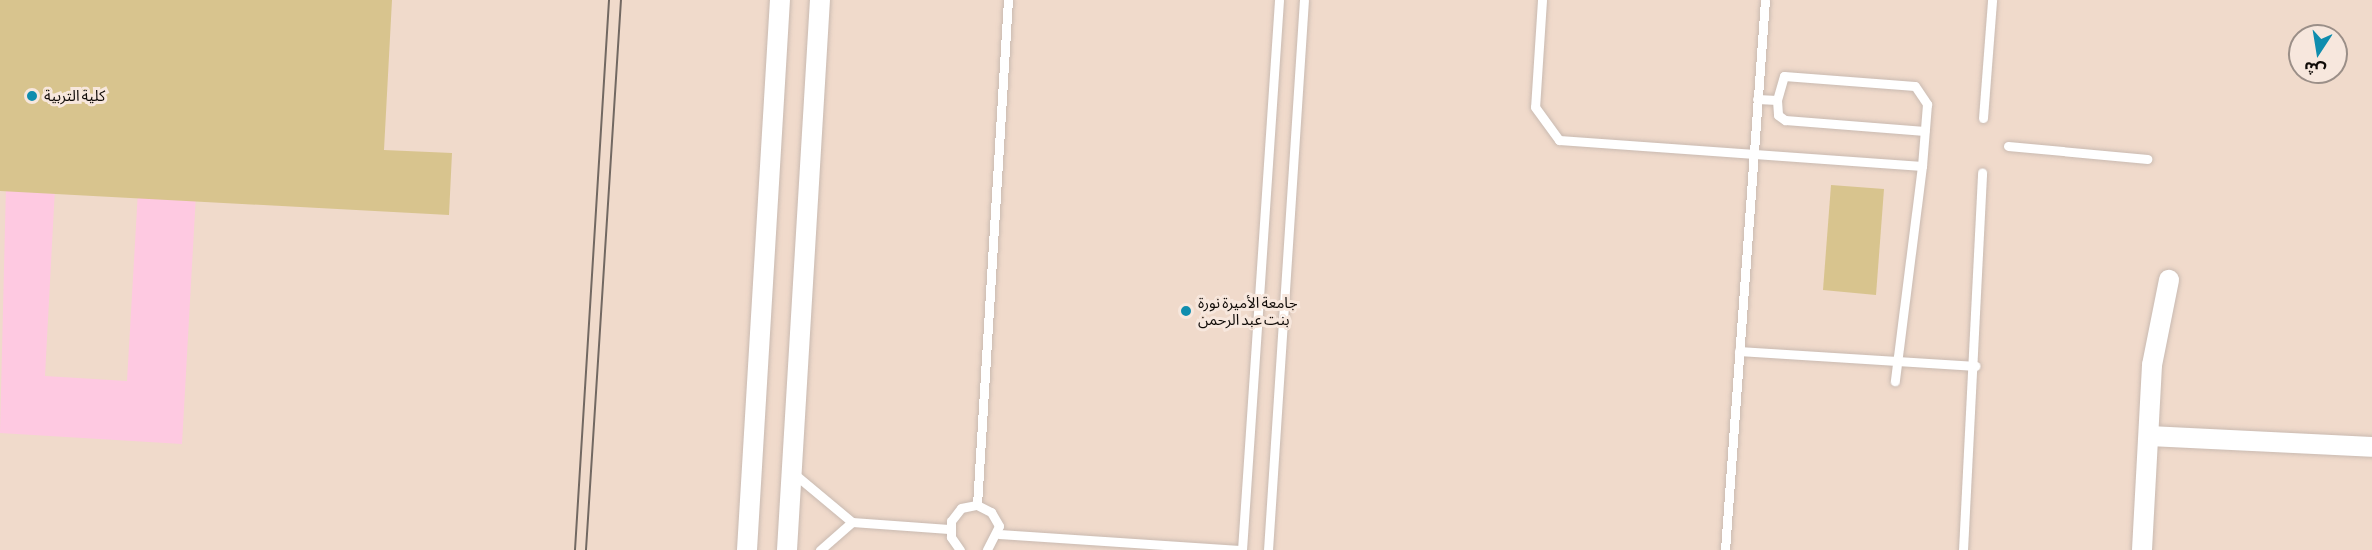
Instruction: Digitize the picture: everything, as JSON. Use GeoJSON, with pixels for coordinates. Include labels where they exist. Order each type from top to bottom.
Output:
{"type":"FeatureCollection","features":[{"type":"Feature","properties":{"kind":"street"},"geometry":{"type":"LineString","coordinates":[[747,550],[780,0]]}},
{"type":"Feature","properties":{"kind":"street"},"geometry":{"type":"LineString","coordinates":[[787,550],[820,0]]}},
{"type":"Feature","properties":{"kind":"street"},"geometry":{"type":"LineString","coordinates":[[2142,550],[2152,365],[2169,280]]}},
{"type":"Feature","properties":{"kind":"street"},"geometry":{"type":"LineString","coordinates":[[2149,436],[2372,447]]}},
{"type":"Feature","properties":{"kind":"lane"},"geometry":{"type":"LineString","coordinates":[[977,505],[1008,0]]}},
{"type":"Feature","properties":{"kind":"lane"},"geometry":{"type":"LineString","coordinates":[[999,534],[1241,550],[1280,0]]}},
{"type":"Feature","properties":{"kind":"lane"},"geometry":{"type":"LineString","coordinates":[[1268,550],[1304,0]]}},
{"type":"Feature","properties":{"kind":"lane"},"geometry":{"type":"LineString","coordinates":[[1542,0],[1535,106],[1560,140],[1922,166]]}},
{"type":"Feature","properties":{"kind":"lane"},"geometry":{"type":"LineString","coordinates":[[1725,550],[1765,0]]}},
{"type":"Feature","properties":{"kind":"lane"},"geometry":{"type":"LineString","coordinates":[[1983,118],[1992,0]]}},
{"type":"Feature","properties":{"kind":"lane"},"geometry":{"type":"LineString","coordinates":[[1895,381],[1922,166],[1925,131],[1923,94],[1902,82],[1784,76],[1777,100],[1778,115],[1785,120],[1925,131]]}},
{"type":"Feature","properties":{"kind":"lane"},"geometry":{"type":"LineString","coordinates":[[1758,99],[1777,100]]}},
{"type":"Feature","properties":{"kind":"lane"},"geometry":{"type":"LineString","coordinates":[[2008,146],[2146,159]]}},
{"type":"Feature","properties":{"kind":"lane"},"geometry":{"type":"LineString","coordinates":[[1963,550],[1976,366],[1982,172]]}},
{"type":"Feature","properties":{"kind":"lane"},"geometry":{"type":"LineString","coordinates":[[1739,351],[1897,359],[1976,366]]}},
{"type":"Feature","properties":{"kind":"lane"},"geometry":{"type":"LineString","coordinates":[[792,472],[852,522],[949,529]]}},
{"type":"Feature","properties":{"kind":"lane"},"geometry":{"type":"LineString","coordinates":[[960,550],[949,529],[955,514],[977,505]]}},
{"type":"Feature","properties":{"kind":"lane"},"geometry":{"type":"LineString","coordinates":[[977,505],[996,518],[999,534],[987,550]]}},
{"type":"Feature","properties":{"kind":"lane"},"geometry":{"type":"LineString","coordinates":[[820,550],[852,522]]}},
{"type":"Feature","properties":{"kind":"shaded area","name":"جامعة الأميرة نورة بنت عبد الرحمن"},"geometry":{"type":"Polygon","coordinates":[[[0,0],[2372,0],[2372,550],[0,550],[0,0]]]}},
{"type":"Feature","properties":{"kind":"shaded area"},"geometry":{"type":"Polygon","coordinates":[[[6,185],[55,188],[45,376],[127,381],[138,191],[196,194],[182,444],[0,433],[6,185]]]}},
{"type":"Feature","properties":{"kind":"building"},"geometry":{"type":"Polygon","coordinates":[[[0,0],[392,0],[384,150],[452,153],[449,215],[0,191],[0,0]]]}},
{"type":"Feature","properties":{"kind":"building"},"geometry":{"type":"Polygon","coordinates":[[[1831,185],[1884,189],[1876,295],[1823,290],[1831,185]]]}},
{"type":"Feature","properties":{"kind":"tram line"},"geometry":{"type":"LineString","coordinates":[[575,550],[609,0]]}},
{"type":"Feature","properties":{"kind":"tram line"},"geometry":{"type":"LineString","coordinates":[[586,550],[621,0]]}},
{"type":"Feature","properties":{"kind":"place","name":"كلية التربية"},"geometry":{"type":"Point","coordinates":[32,96]}},
{"type":"Feature","properties":{"kind":"place","name":"جامعة الأميرة نورة بنت عبد الرحمن"},"geometry":{"type":"Point","coordinates":[1186,311]}}]}
